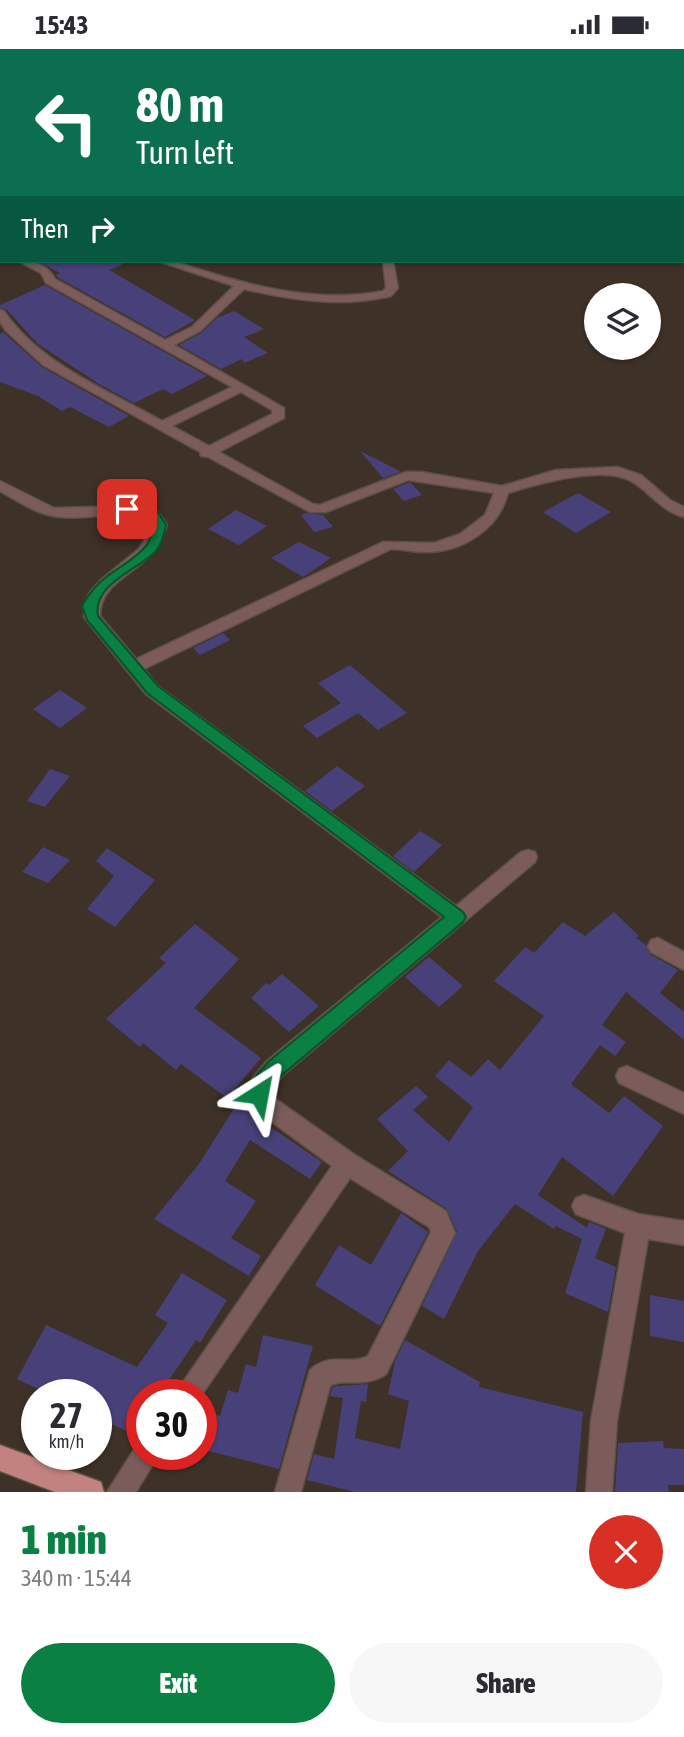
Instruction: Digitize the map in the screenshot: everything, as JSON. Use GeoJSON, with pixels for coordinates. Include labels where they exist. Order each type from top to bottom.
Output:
{"type":"FeatureCollection","features":[{"type":"Feature","properties":{"kind":"main road"},"geometry":{"type":"LineString","coordinates":[[0,1458],[91,1492]]}},
{"type":"Feature","properties":{"kind":"street"},"geometry":{"type":"LineString","coordinates":[[27,263],[45,271],[50,281],[278,408],[279,415],[206,453]]}},
{"type":"Feature","properties":{"kind":"street"},"geometry":{"type":"LineString","coordinates":[[169,263],[197,273],[311,298],[381,296],[392,288],[388,263]]}},
{"type":"Feature","properties":{"kind":"street"},"geometry":{"type":"LineString","coordinates":[[165,345],[196,329],[242,283]]}},
{"type":"Feature","properties":{"kind":"street"},"geometry":{"type":"LineString","coordinates":[[0,313],[5,331],[47,362],[304,506],[315,509],[413,475],[502,490],[556,474],[617,471],[636,478],[665,503],[684,513]]}},
{"type":"Feature","properties":{"kind":"street"},"geometry":{"type":"LineString","coordinates":[[161,426],[240,388]]}},
{"type":"Feature","properties":{"kind":"street"},"geometry":{"type":"LineString","coordinates":[[0,485],[47,511],[61,513],[127,509],[153,515],[160,525],[151,548],[108,580],[89,606],[92,617],[152,689],[457,917]]}},
{"type":"Feature","properties":{"kind":"street"},"geometry":{"type":"LineString","coordinates":[[134,667],[388,545],[405,544],[430,549],[473,532],[487,522],[496,510],[502,490]]}},
{"type":"Feature","properties":{"kind":"street"},"geometry":{"type":"LineString","coordinates":[[288,1492],[319,1379],[332,1370],[364,1373],[377,1365],[443,1233],[443,1227],[438,1219],[346,1163],[262,1102],[259,1094],[262,1083],[275,1068],[528,857]]}},
{"type":"Feature","properties":{"kind":"street"},"geometry":{"type":"LineString","coordinates":[[658,946],[684,962]]}},
{"type":"Feature","properties":{"kind":"street"},"geometry":{"type":"LineString","coordinates":[[627,1076],[684,1104]]}},
{"type":"Feature","properties":{"kind":"street"},"geometry":{"type":"LineString","coordinates":[[198,1379],[346,1163]]}},
{"type":"Feature","properties":{"kind":"street"},"geometry":{"type":"LineString","coordinates":[[584,1206],[638,1226],[684,1233]]}},
{"type":"Feature","properties":{"kind":"street"},"geometry":{"type":"LineString","coordinates":[[598,1492],[604,1421],[638,1226]]}},
{"type":"Feature","properties":{"kind":"street"},"geometry":{"type":"LineString","coordinates":[[120,1492],[135,1470]]}},
{"type":"Feature","properties":{"kind":"building"},"geometry":{"type":"Polygon","coordinates":[[[41,263],[125,263],[109,270],[195,320],[165,337],[57,277],[60,273],[41,263]]]}},
{"type":"Feature","properties":{"kind":"building"},"geometry":{"type":"Polygon","coordinates":[[[45,285],[207,376],[172,394],[163,389],[134,403],[99,384],[38,344],[6,309],[0,308],[0,305],[45,285]]]}},
{"type":"Feature","properties":{"kind":"building"},"geometry":{"type":"Polygon","coordinates":[[[234,311],[264,329],[244,337],[268,353],[244,363],[242,359],[221,369],[179,345],[201,333],[217,318],[234,311]]]}},
{"type":"Feature","properties":{"kind":"building"},"geometry":{"type":"Polygon","coordinates":[[[3,332],[42,367],[129,416],[109,427],[70,407],[62,411],[38,396],[0,382],[0,334],[3,332]]]}},
{"type":"Feature","properties":{"kind":"building"},"geometry":{"type":"Polygon","coordinates":[[[360,451],[398,470],[400,472],[383,478],[360,451]]]}},
{"type":"Feature","properties":{"kind":"building"},"geometry":{"type":"Polygon","coordinates":[[[408,483],[422,495],[404,501],[393,489],[408,483]]]}},
{"type":"Feature","properties":{"kind":"building"},"geometry":{"type":"Polygon","coordinates":[[[578,493],[611,512],[576,533],[543,512],[578,493]]]}},
{"type":"Feature","properties":{"kind":"building"},"geometry":{"type":"Polygon","coordinates":[[[236,510],[267,526],[239,545],[208,529],[236,510]]]}},
{"type":"Feature","properties":{"kind":"building"},"geometry":{"type":"Polygon","coordinates":[[[301,515],[323,515],[333,527],[314,532],[301,515]]]}},
{"type":"Feature","properties":{"kind":"building"},"geometry":{"type":"Polygon","coordinates":[[[299,542],[331,558],[303,577],[271,558],[299,542]]]}},
{"type":"Feature","properties":{"kind":"building"},"geometry":{"type":"Polygon","coordinates":[[[223,633],[230,640],[200,655],[193,648],[223,633]]]}},
{"type":"Feature","properties":{"kind":"building"},"geometry":{"type":"Polygon","coordinates":[[[350,665],[407,713],[378,730],[358,713],[317,738],[303,726],[341,703],[318,683],[350,665]]]}},
{"type":"Feature","properties":{"kind":"building"},"geometry":{"type":"Polygon","coordinates":[[[60,690],[87,708],[60,728],[33,709],[60,690]]]}},
{"type":"Feature","properties":{"kind":"building"},"geometry":{"type":"Polygon","coordinates":[[[337,766],[365,786],[332,811],[305,791],[337,766]]]}},
{"type":"Feature","properties":{"kind":"building"},"geometry":{"type":"Polygon","coordinates":[[[50,769],[70,776],[45,807],[27,801],[50,769]]]}},
{"type":"Feature","properties":{"kind":"building"},"geometry":{"type":"Polygon","coordinates":[[[420,831],[442,845],[414,872],[393,856],[420,831]]]}},
{"type":"Feature","properties":{"kind":"building"},"geometry":{"type":"Polygon","coordinates":[[[43,847],[70,860],[48,883],[22,872],[43,847]]]}},
{"type":"Feature","properties":{"kind":"building"},"geometry":{"type":"Polygon","coordinates":[[[107,848],[155,880],[115,927],[87,909],[114,876],[96,861],[107,848]]]}},
{"type":"Feature","properties":{"kind":"building"},"geometry":{"type":"Polygon","coordinates":[[[614,912],[639,936],[636,938],[646,945],[650,954],[678,970],[660,993],[684,1012],[684,1040],[626,992],[602,1025],[626,1042],[615,1056],[600,1045],[571,1084],[609,1113],[624,1096],[663,1126],[613,1196],[562,1157],[538,1195],[587,1228],[589,1222],[606,1229],[595,1258],[616,1267],[608,1312],[565,1293],[582,1239],[556,1226],[554,1229],[515,1204],[478,1251],[444,1319],[422,1306],[457,1232],[447,1209],[388,1171],[408,1151],[377,1119],[416,1086],[428,1097],[413,1110],[449,1142],[473,1107],[435,1076],[449,1060],[471,1077],[488,1059],[500,1070],[544,1016],[494,981],[525,947],[534,953],[563,922],[585,936],[614,912]]]}},
{"type":"Feature","properties":{"kind":"building"},"geometry":{"type":"Polygon","coordinates":[[[195,924],[239,959],[194,1008],[261,1058],[227,1098],[181,1064],[176,1070],[143,1043],[140,1047],[106,1019],[166,963],[159,958],[195,924]]]}},
{"type":"Feature","properties":{"kind":"building"},"geometry":{"type":"Polygon","coordinates":[[[429,957],[463,986],[439,1007],[405,977],[429,957]]]}},
{"type":"Feature","properties":{"kind":"building"},"geometry":{"type":"Polygon","coordinates":[[[282,974],[319,1006],[289,1032],[251,998],[266,983],[269,985],[282,974]]]}},
{"type":"Feature","properties":{"kind":"building"},"geometry":{"type":"Polygon","coordinates":[[[240,1099],[262,1118],[260,1120],[322,1162],[310,1179],[250,1140],[225,1181],[256,1201],[231,1238],[261,1256],[249,1276],[154,1219],[199,1164],[240,1099]]]}},
{"type":"Feature","properties":{"kind":"building"},"geometry":{"type":"Polygon","coordinates":[[[401,1213],[428,1232],[380,1326],[315,1285],[339,1245],[371,1265],[401,1213]]]}},
{"type":"Feature","properties":{"kind":"building"},"geometry":{"type":"Polygon","coordinates":[[[182,1273],[227,1300],[200,1343],[196,1340],[170,1379],[126,1379],[126,1431],[112,1424],[112,1379],[17,1379],[46,1325],[137,1367],[168,1323],[155,1315],[182,1273]]]}},
{"type":"Feature","properties":{"kind":"building"},"geometry":{"type":"Polygon","coordinates":[[[650,1295],[684,1301],[684,1342],[650,1336],[650,1295]]]}},
{"type":"Feature","properties":{"kind":"building"},"geometry":{"type":"Polygon","coordinates":[[[263,1335],[313,1346],[279,1469],[217,1453],[217,1415],[220,1416],[228,1390],[238,1393],[246,1364],[256,1367],[263,1335]]]}},
{"type":"Feature","properties":{"kind":"building"},"geometry":{"type":"Polygon","coordinates":[[[405,1340],[480,1382],[479,1387],[583,1412],[576,1492],[355,1492],[307,1480],[314,1454],[334,1459],[343,1398],[330,1396],[332,1388],[336,1386],[368,1384],[366,1402],[361,1401],[355,1438],[400,1449],[409,1401],[388,1394],[395,1361],[405,1340]]]}},
{"type":"Feature","properties":{"kind":"building"},"geometry":{"type":"Polygon","coordinates":[[[663,1441],[664,1448],[684,1449],[684,1485],[668,1485],[669,1492],[615,1492],[618,1443],[663,1441]]]}},
{"type":"Feature","properties":{"kind":"route"},"geometry":{"type":"LineString","coordinates":[[127,509],[153,515],[160,525],[157,537],[151,548],[108,580],[95,595],[89,606],[92,617],[152,689],[457,917],[275,1068],[262,1083],[259,1094]]}}]}
